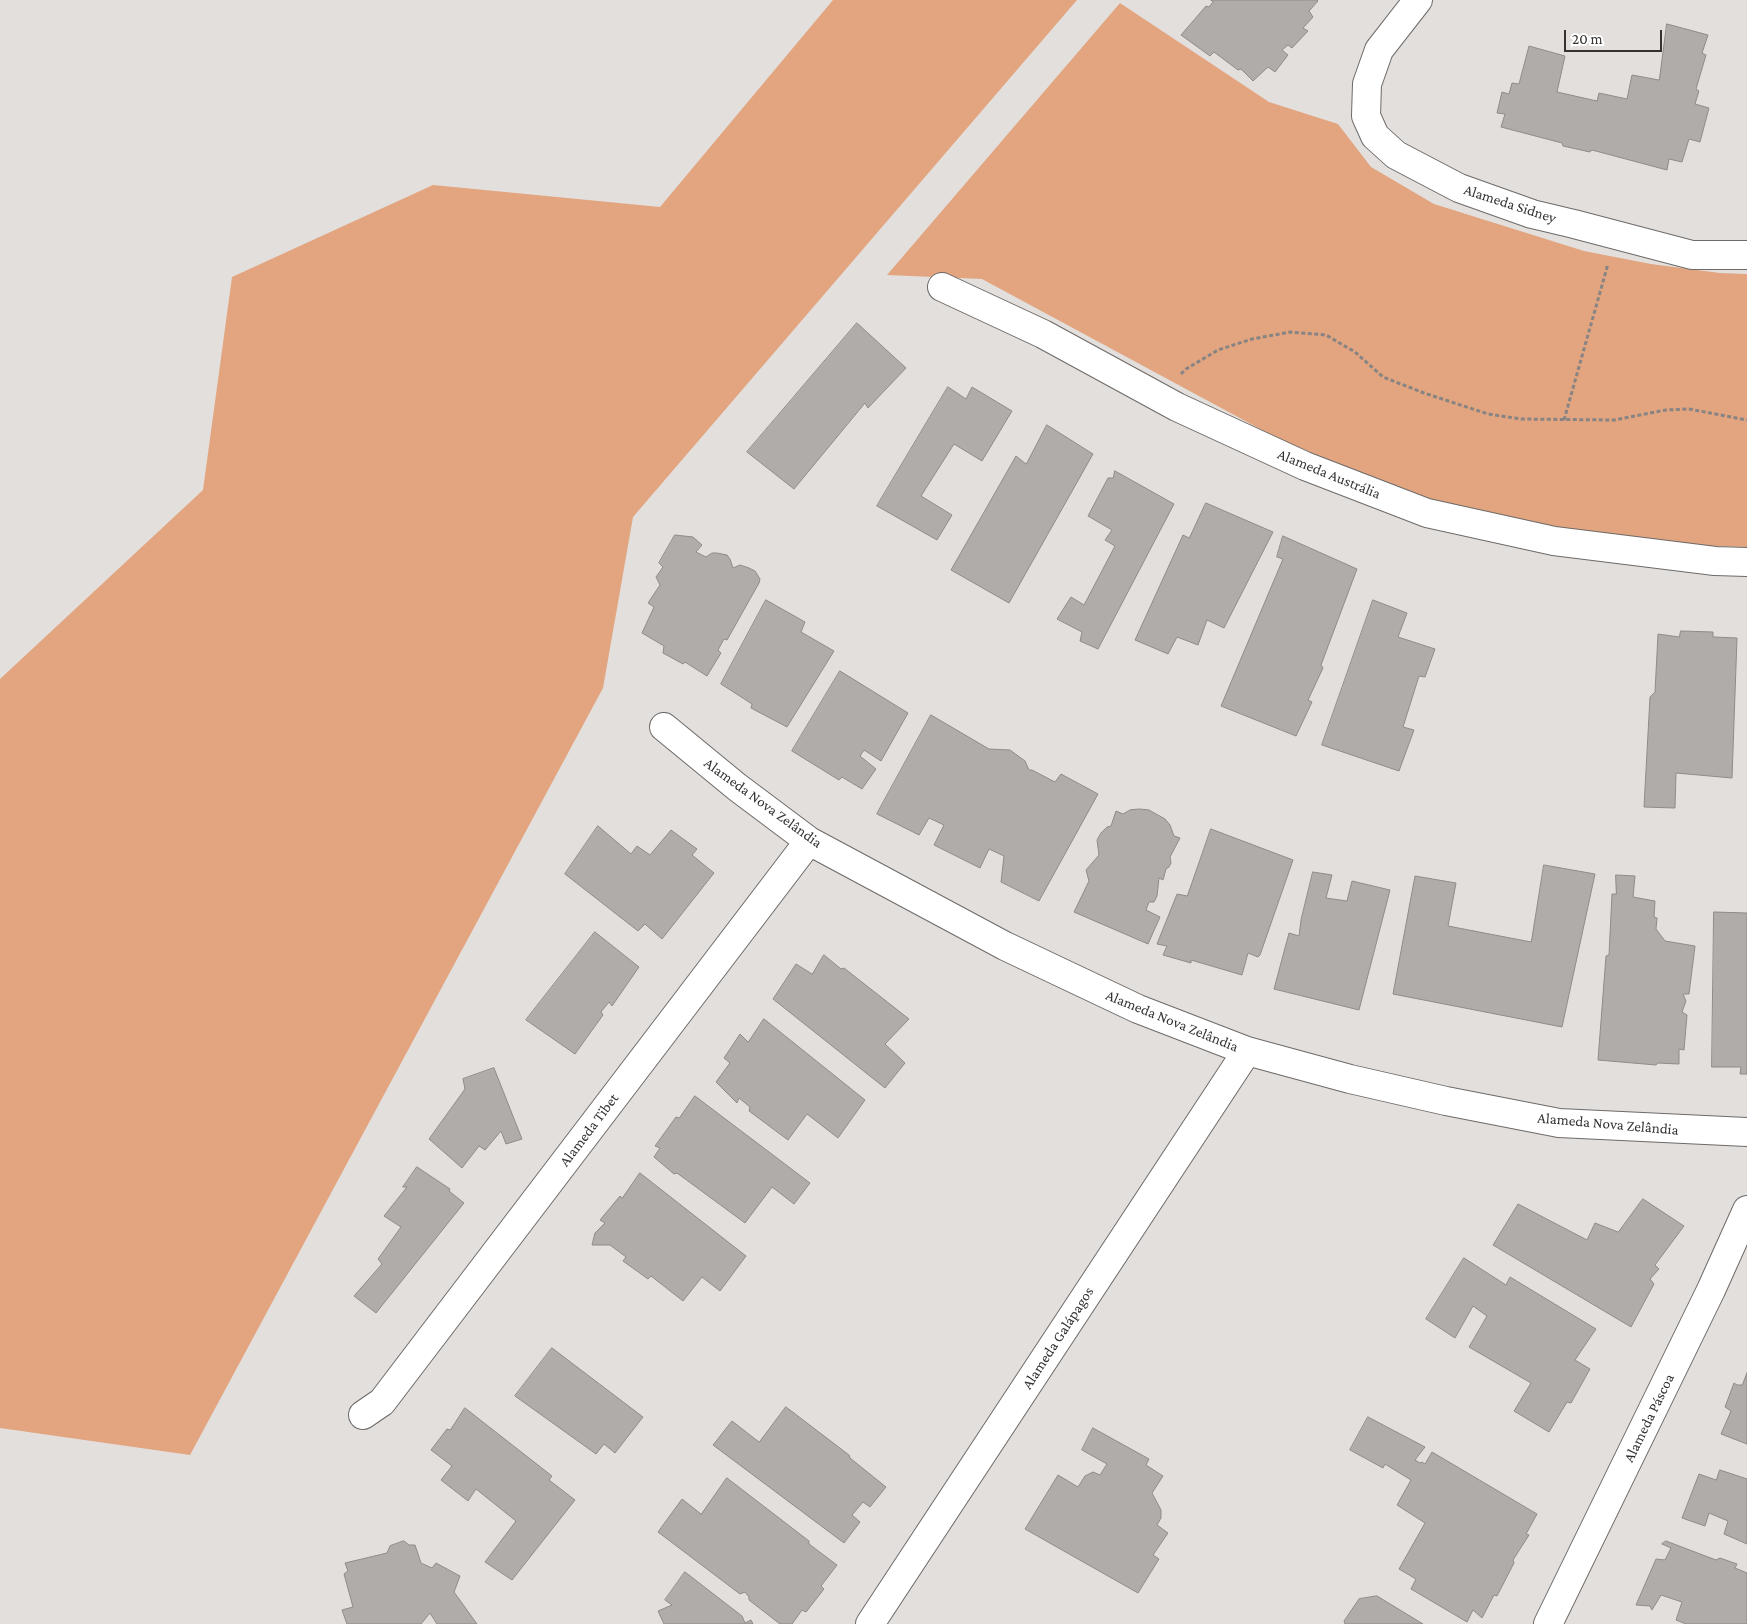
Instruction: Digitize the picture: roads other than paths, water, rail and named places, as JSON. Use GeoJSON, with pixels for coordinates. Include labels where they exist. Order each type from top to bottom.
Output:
{"type":"FeatureCollection","features":[{"type":"Feature","properties":{"kind":"street","name":"Alameda Sidney"},"geometry":{"type":"LineString","coordinates":[[1418,0],[1379,50],[1367,84],[1366,116],[1375,136],[1396,155],[1459,188],[1532,214],[1692,254],[1747,255]]}},
{"type":"Feature","properties":{"kind":"street","name":"Alameda Austrália"},"geometry":{"type":"LineString","coordinates":[[942,287],[1043,334],[1158,396],[1305,466],[1427,513],[1554,541],[1715,561],[1747,562]]}},
{"type":"Feature","properties":{"kind":"street","name":"Alameda Nova Zelândia"},"geometry":{"type":"LineString","coordinates":[[664,727],[737,787],[810,841],[1014,951],[1138,1009],[1247,1051],[1418,1095],[1559,1123],[1747,1132]]}},
{"type":"Feature","properties":{"kind":"street","name":"Alameda Tibet"},"geometry":{"type":"LineString","coordinates":[[363,1415],[382,1402],[810,841]]}},
{"type":"Feature","properties":{"kind":"street","name":"Alameda Galápagos"},"geometry":{"type":"LineString","coordinates":[[870,1624],[1247,1051]]}},
{"type":"Feature","properties":{"kind":"street","name":"Alameda Páscoa"},"geometry":{"type":"LineString","coordinates":[[1548,1624],[1711,1290],[1747,1210]]}}]}
